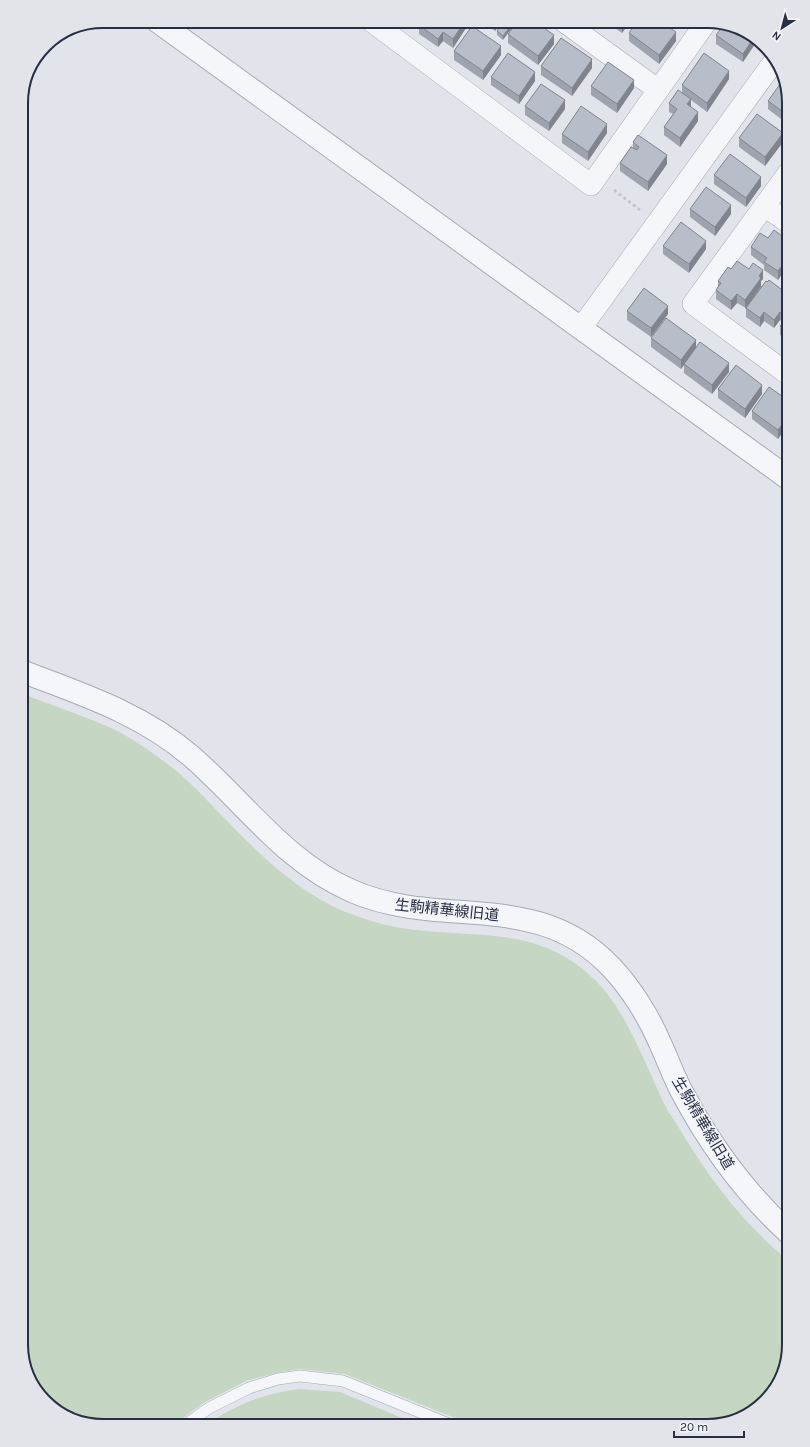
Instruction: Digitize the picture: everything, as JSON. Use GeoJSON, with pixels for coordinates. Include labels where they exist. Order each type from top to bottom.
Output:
{"type":"FeatureCollection","features":[{"type":"Feature","properties":{"kind":"street"},"geometry":{"type":"LineString","coordinates":[[167,28],[782,474]]}},
{"type":"Feature","properties":{"kind":"street"},"geometry":{"type":"LineString","coordinates":[[380,28],[591,185],[657,89],[702,28]]}},
{"type":"Feature","properties":{"kind":"street"},"geometry":{"type":"LineString","coordinates":[[573,28],[657,89]]}},
{"type":"Feature","properties":{"kind":"street"},"geometry":{"type":"LineString","coordinates":[[581,328],[771,65]]}},
{"type":"Feature","properties":{"kind":"street"},"geometry":{"type":"LineString","coordinates":[[782,182],[693,304],[782,369]]}},
{"type":"Feature","properties":{"kind":"street"},"geometry":{"type":"LineString","coordinates":[[764,206],[782,218]]}},
{"type":"Feature","properties":{"kind":"street","name":"生駒精華線旧道"},"geometry":{"type":"LineString","coordinates":[[28,674],[120,709],[155,729],[189,755],[284,846],[318,873],[352,892],[390,904],[418,909],[499,914],[535,921],[567,933],[590,949],[612,967],[633,996],[659,1039],[682,1092],[722,1158],[741,1184],[768,1215],[782,1227]]}},
{"type":"Feature","properties":{"kind":"lane"},"geometry":{"type":"LineString","coordinates":[[194,1419],[209,1408],[249,1388],[278,1379],[300,1376],[343,1381],[437,1419]]}},
{"type":"Feature","properties":{"kind":"path"},"geometry":{"type":"LineString","coordinates":[[597,177],[644,212]]}},
{"type":"Feature","properties":{"kind":"green space"},"geometry":{"type":"Polygon","coordinates":[[[28,696],[111,728],[143,747],[174,769],[189,782],[244,838],[283,874],[312,894],[343,911],[379,923],[398,927],[416,930],[489,935],[534,943],[555,951],[576,964],[596,981],[617,1007],[634,1037],[667,1109],[707,1172],[745,1219],[782,1255],[782,1344],[779,1363],[772,1381],[760,1397],[753,1403],[731,1415],[707,1419],[458,1419],[345,1374],[299,1369],[246,1381],[205,1402],[182,1419],[89,1418],[70,1411],[47,1393],[36,1377],[29,1358],[28,696]]]}},
{"type":"Feature","properties":{"kind":"green space"},"geometry":{"type":"Polygon","coordinates":[[[300,1389],[340,1392],[404,1419],[216,1419],[250,1401],[300,1389]]]}},
{"type":"Feature","properties":{"kind":"building"},"geometry":{"type":"Polygon","coordinates":[[[423,28],[460,28],[453,39],[443,32],[438,39],[423,28]]]}},
{"type":"Feature","properties":{"kind":"building"},"geometry":{"type":"Polygon","coordinates":[[[471,28],[475,28],[501,46],[483,71],[454,51],[471,28]]]}},
{"type":"Feature","properties":{"kind":"building"},"geometry":{"type":"Polygon","coordinates":[[[499,28],[509,28],[503,36],[497,31],[499,28]]]}},
{"type":"Feature","properties":{"kind":"building"},"geometry":{"type":"Polygon","coordinates":[[[513,28],[544,28],[554,35],[538,56],[508,34],[513,28]]]}},
{"type":"Feature","properties":{"kind":"building"},"geometry":{"type":"Polygon","coordinates":[[[632,28],[670,28],[676,32],[659,55],[629,33],[632,28]]]}},
{"type":"Feature","properties":{"kind":"building"},"geometry":{"type":"Polygon","coordinates":[[[721,29],[740,36],[750,43],[743,54],[716,35],[721,29]]]}},
{"type":"Feature","properties":{"kind":"building"},"geometry":{"type":"Polygon","coordinates":[[[561,38],[592,59],[572,88],[541,66],[561,38]]]}},
{"type":"Feature","properties":{"kind":"building"},"geometry":{"type":"Polygon","coordinates":[[[508,53],[535,72],[519,96],[491,77],[508,53]]]}},
{"type":"Feature","properties":{"kind":"building"},"geometry":{"type":"Polygon","coordinates":[[[704,53],[729,71],[707,103],[682,85],[704,53]]]}},
{"type":"Feature","properties":{"kind":"building"},"geometry":{"type":"Polygon","coordinates":[[[608,62],[634,80],[617,104],[591,86],[608,62]]]}},
{"type":"Feature","properties":{"kind":"building"},"geometry":{"type":"Polygon","coordinates":[[[541,84],[565,100],[549,123],[525,106],[541,84]]]}},
{"type":"Feature","properties":{"kind":"building"},"geometry":{"type":"Polygon","coordinates":[[[780,85],[782,111],[768,101],[780,85]]]}},
{"type":"Feature","properties":{"kind":"building"},"geometry":{"type":"Polygon","coordinates":[[[678,90],[691,99],[687,104],[698,112],[680,138],[664,127],[677,109],[669,103],[678,90]]]}},
{"type":"Feature","properties":{"kind":"building"},"geometry":{"type":"Polygon","coordinates":[[[581,106],[607,124],[588,152],[562,134],[581,106]]]}},
{"type":"Feature","properties":{"kind":"building"},"geometry":{"type":"Polygon","coordinates":[[[757,114],[782,132],[765,157],[739,138],[757,114]]]}},
{"type":"Feature","properties":{"kind":"building"},"geometry":{"type":"Polygon","coordinates":[[[638,135],[667,155],[648,182],[620,163],[631,147],[637,150],[639,147],[633,142],[638,135]]]}},
{"type":"Feature","properties":{"kind":"building"},"geometry":{"type":"Polygon","coordinates":[[[730,154],[761,177],[746,198],[714,175],[730,154]]]}},
{"type":"Feature","properties":{"kind":"building"},"geometry":{"type":"Polygon","coordinates":[[[706,187],[731,205],[715,227],[690,209],[706,187]]]}},
{"type":"Feature","properties":{"kind":"building"},"geometry":{"type":"Polygon","coordinates":[[[681,222],[706,241],[689,264],[663,246],[681,222]]]}},
{"type":"Feature","properties":{"kind":"building"},"geometry":{"type":"Polygon","coordinates":[[[774,230],[782,236],[782,266],[778,271],[764,262],[767,258],[751,247],[760,233],[768,238],[774,230]]]}},
{"type":"Feature","properties":{"kind":"building"},"geometry":{"type":"Polygon","coordinates":[[[737,261],[749,269],[753,263],[763,270],[759,276],[761,278],[745,300],[737,294],[731,301],[716,290],[721,283],[718,281],[728,267],[731,269],[737,261]]]}},
{"type":"Feature","properties":{"kind":"building"},"geometry":{"type":"Polygon","coordinates":[[[769,280],[781,289],[782,288],[782,313],[780,312],[774,320],[764,312],[760,318],[746,308],[766,281],[767,282],[769,280]]]}},
{"type":"Feature","properties":{"kind":"building"},"geometry":{"type":"Polygon","coordinates":[[[644,288],[668,306],[651,328],[627,311],[644,288]]]}},
{"type":"Feature","properties":{"kind":"building"},"geometry":{"type":"Polygon","coordinates":[[[666,318],[696,340],[681,360],[651,338],[666,318]]]}},
{"type":"Feature","properties":{"kind":"building"},"geometry":{"type":"Polygon","coordinates":[[[700,342],[729,363],[712,385],[684,364],[700,342]]]}},
{"type":"Feature","properties":{"kind":"building"},"geometry":{"type":"Polygon","coordinates":[[[736,365],[762,385],[745,409],[718,389],[736,365]]]}},
{"type":"Feature","properties":{"kind":"building"},"geometry":{"type":"Polygon","coordinates":[[[769,387],[782,396],[782,425],[778,430],[752,411],[769,387]]]}}]}
